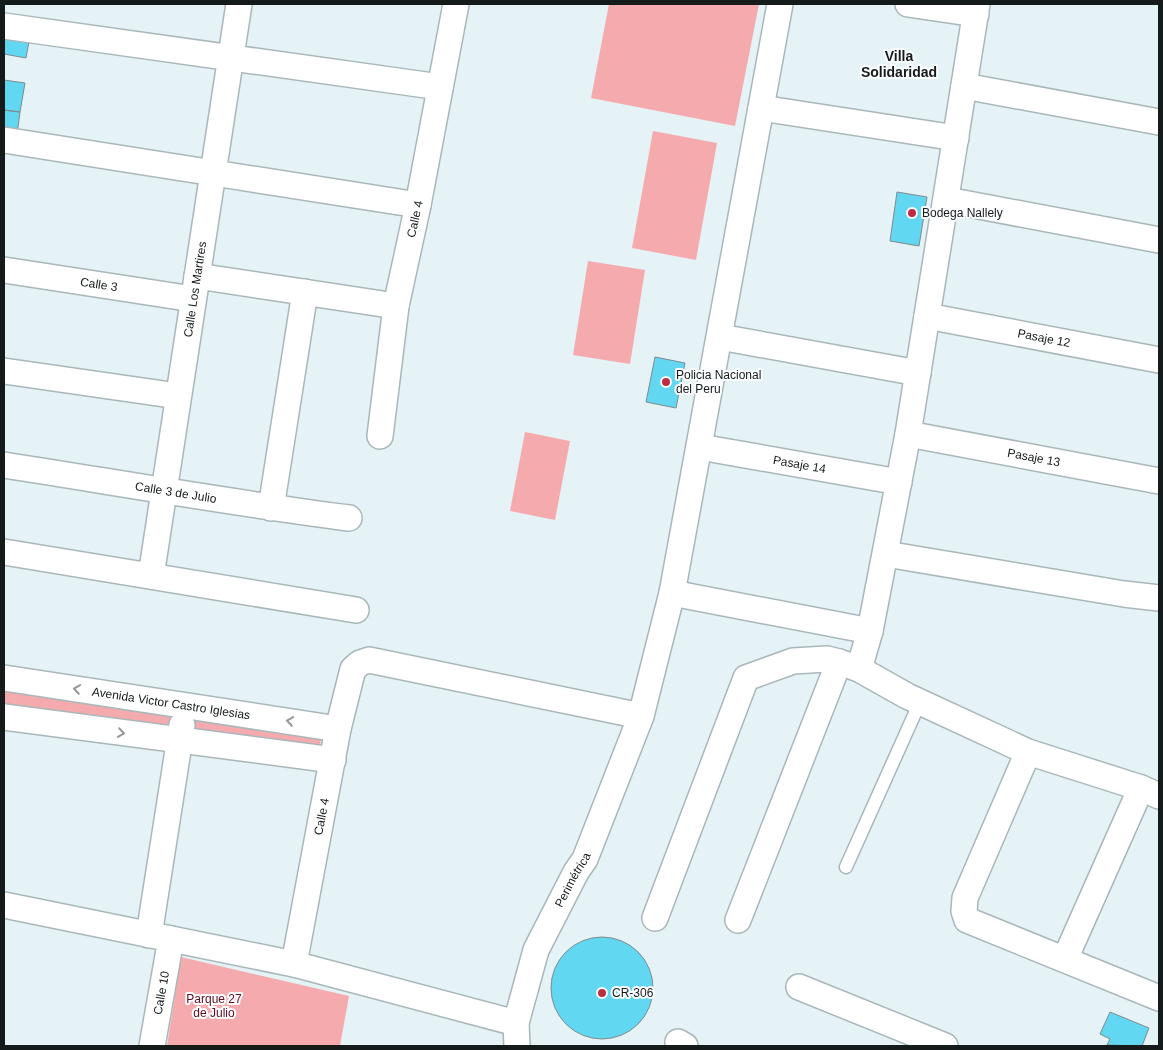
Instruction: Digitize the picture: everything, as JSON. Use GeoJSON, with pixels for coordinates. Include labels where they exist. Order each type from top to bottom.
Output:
{"type":"FeatureCollection","features":[{"type":"Feature","properties":{"kind":"street","name":"Calle Los Martires"},"geometry":{"type":"LineString","coordinates":[[151,576],[239,4]]}},
{"type":"Feature","properties":{"kind":"street","name":"Calle 4"},"geometry":{"type":"LineString","coordinates":[[380,436],[396,306],[418,205],[456,4]]}},
{"type":"Feature","properties":{"kind":"street","name":"Perimétrica"},"geometry":{"type":"LineString","coordinates":[[517,1035],[536,950],[576,872],[585,859],[641,716],[672,594],[780,4]]}},
{"type":"Feature","properties":{"kind":"street"},"geometry":{"type":"LineString","coordinates":[[738,920],[849,665],[870,631],[886,554],[908,434],[977,9],[908,4]]}},
{"type":"Feature","properties":{"kind":"street"},"geometry":{"type":"LineString","coordinates":[[4,26],[440,87]]}},
{"type":"Feature","properties":{"kind":"street"},"geometry":{"type":"LineString","coordinates":[[964,86],[1159,122]]}},
{"type":"Feature","properties":{"kind":"street"},"geometry":{"type":"LineString","coordinates":[[761,108],[956,138]]}},
{"type":"Feature","properties":{"kind":"street"},"geometry":{"type":"LineString","coordinates":[[4,140],[418,205]]}},
{"type":"Feature","properties":{"kind":"street"},"geometry":{"type":"LineString","coordinates":[[947,200],[1159,240]]}},
{"type":"Feature","properties":{"kind":"street","name":"Calle 3"},"geometry":{"type":"LineString","coordinates":[[4,270],[195,288],[305,292],[396,306]]}},
{"type":"Feature","properties":{"kind":"street"},"geometry":{"type":"LineString","coordinates":[[272,508],[305,292]]}},
{"type":"Feature","properties":{"kind":"street","name":"Pasaje 12"},"geometry":{"type":"LineString","coordinates":[[927,316],[1159,360]]}},
{"type":"Feature","properties":{"kind":"street"},"geometry":{"type":"LineString","coordinates":[[720,337],[918,373]]}},
{"type":"Feature","properties":{"kind":"street"},"geometry":{"type":"LineString","coordinates":[[4,371],[178,396]]}},
{"type":"Feature","properties":{"kind":"street","name":"Pasaje 13"},"geometry":{"type":"LineString","coordinates":[[908,434],[1159,481]]}},
{"type":"Feature","properties":{"kind":"street","name":"Pasaje 14"},"geometry":{"type":"LineString","coordinates":[[700,447],[899,482]]}},
{"type":"Feature","properties":{"kind":"street","name":"Calle 3 de Julio"},"geometry":{"type":"LineString","coordinates":[[4,465],[272,508],[349,518]]}},
{"type":"Feature","properties":{"kind":"street"},"geometry":{"type":"LineString","coordinates":[[4,552],[356,610]]}},
{"type":"Feature","properties":{"kind":"street"},"geometry":{"type":"LineString","coordinates":[[886,554],[1124,594],[1159,598]]}},
{"type":"Feature","properties":{"kind":"street"},"geometry":{"type":"LineString","coordinates":[[672,594],[870,631]]}},
{"type":"Feature","properties":{"kind":"street"},"geometry":{"type":"LineString","coordinates":[[655,918],[746,678],[794,661],[827,659],[849,665],[920,702],[1028,752],[1150,792],[1065,960]]}},
{"type":"Feature","properties":{"kind":"street","name":"Calle 4"},"geometry":{"type":"LineString","coordinates":[[294,964],[338,729],[353,669],[360,662],[369,660],[641,716]]}},
{"type":"Feature","properties":{"kind":"street","name":"Avenida Victor Castro Iglesias"},"geometry":{"type":"LineString","coordinates":[[4,678],[338,729]]}},
{"type":"Feature","properties":{"kind":"street","name":"Calle 10"},"geometry":{"type":"LineString","coordinates":[[152,1046],[160,937],[179,741],[185,706]]}},
{"type":"Feature","properties":{"kind":"street"},"geometry":{"type":"LineString","coordinates":[[4,717],[333,760]]}},
{"type":"Feature","properties":{"kind":"street"},"geometry":{"type":"LineString","coordinates":[[1028,752],[965,898],[964,911],[967,920],[1159,998]]}},
{"type":"Feature","properties":{"kind":"street"},"geometry":{"type":"LineString","coordinates":[[4,905],[294,964],[517,1035]]}},
{"type":"Feature","properties":{"kind":"street"},"geometry":{"type":"LineString","coordinates":[[799,987],[945,1046]]}},
{"type":"Feature","properties":{"kind":"lane"},"geometry":{"type":"LineString","coordinates":[[846,867],[920,702]]}},
{"type":"Feature","properties":{"kind":"green space"},"geometry":{"type":"Polygon","coordinates":[[[609,4],[759,4],[735,126],[591,98],[609,4]]]}},
{"type":"Feature","properties":{"kind":"green space"},"geometry":{"type":"Polygon","coordinates":[[[653,131],[717,143],[696,260],[632,248],[653,131]]]}},
{"type":"Feature","properties":{"kind":"green space"},"geometry":{"type":"Polygon","coordinates":[[[588,261],[645,270],[630,364],[573,355],[588,261]]]}},
{"type":"Feature","properties":{"kind":"green space"},"geometry":{"type":"Polygon","coordinates":[[[525,432],[570,441],[555,520],[510,511],[525,432]]]}},
{"type":"Feature","properties":{"kind":"green space"},"geometry":{"type":"Polygon","coordinates":[[[4,687],[322,733],[319,752],[4,706],[4,687]]]}},
{"type":"Feature","properties":{"kind":"green space","name":"Parque 27 de Julio"},"geometry":{"type":"Polygon","coordinates":[[[181,957],[349,996],[340,1046],[167,1046],[181,957]]]}},
{"type":"Feature","properties":{"kind":"building"},"geometry":{"type":"Polygon","coordinates":[[[4,32],[30,36],[26,58],[4,54],[4,32]]]}},
{"type":"Feature","properties":{"kind":"building"},"geometry":{"type":"Polygon","coordinates":[[[4,80],[25,83],[20,112],[4,110],[4,80]]]}},
{"type":"Feature","properties":{"kind":"building"},"geometry":{"type":"Polygon","coordinates":[[[4,110],[20,112],[17,135],[4,133],[4,110]]]}},
{"type":"Feature","properties":{"kind":"building"},"geometry":{"type":"Polygon","coordinates":[[[897,192],[927,197],[919,246],[890,241],[897,192]]]}},
{"type":"Feature","properties":{"kind":"building","name":"Policia Nacional del Peru"},"geometry":{"type":"Polygon","coordinates":[[[655,357],[685,363],[676,408],[646,402],[655,357]]]}},
{"type":"Feature","properties":{"kind":"building","name":"CR-306"},"geometry":{"type":"Polygon","coordinates":[[[602,937],[622,941],[638,952],[649,968],[653,988],[649,1008],[638,1024],[622,1035],[602,1039],[582,1035],[566,1024],[555,1008],[551,988],[555,968],[566,952],[582,941],[602,937]]]}},
{"type":"Feature","properties":{"kind":"building"},"geometry":{"type":"Polygon","coordinates":[[[1110,1012],[1149,1028],[1142,1046],[1107,1045],[1110,1039],[1100,1034],[1110,1012]]]}},
{"type":"Feature","properties":{"kind":"place","name":"Bodega Nallely"},"geometry":{"type":"Point","coordinates":[912,213]}},
{"type":"Feature","properties":{"kind":"place","name":"Policia Nacional del Peru"},"geometry":{"type":"Point","coordinates":[666,382]}},
{"type":"Feature","properties":{"kind":"place","name":"CR-306"},"geometry":{"type":"Point","coordinates":[602,993]}},
{"type":"Feature","properties":{"kind":"district","name":"Villa Solidaridad"},"geometry":{"type":"Point","coordinates":[899,64]}}]}
